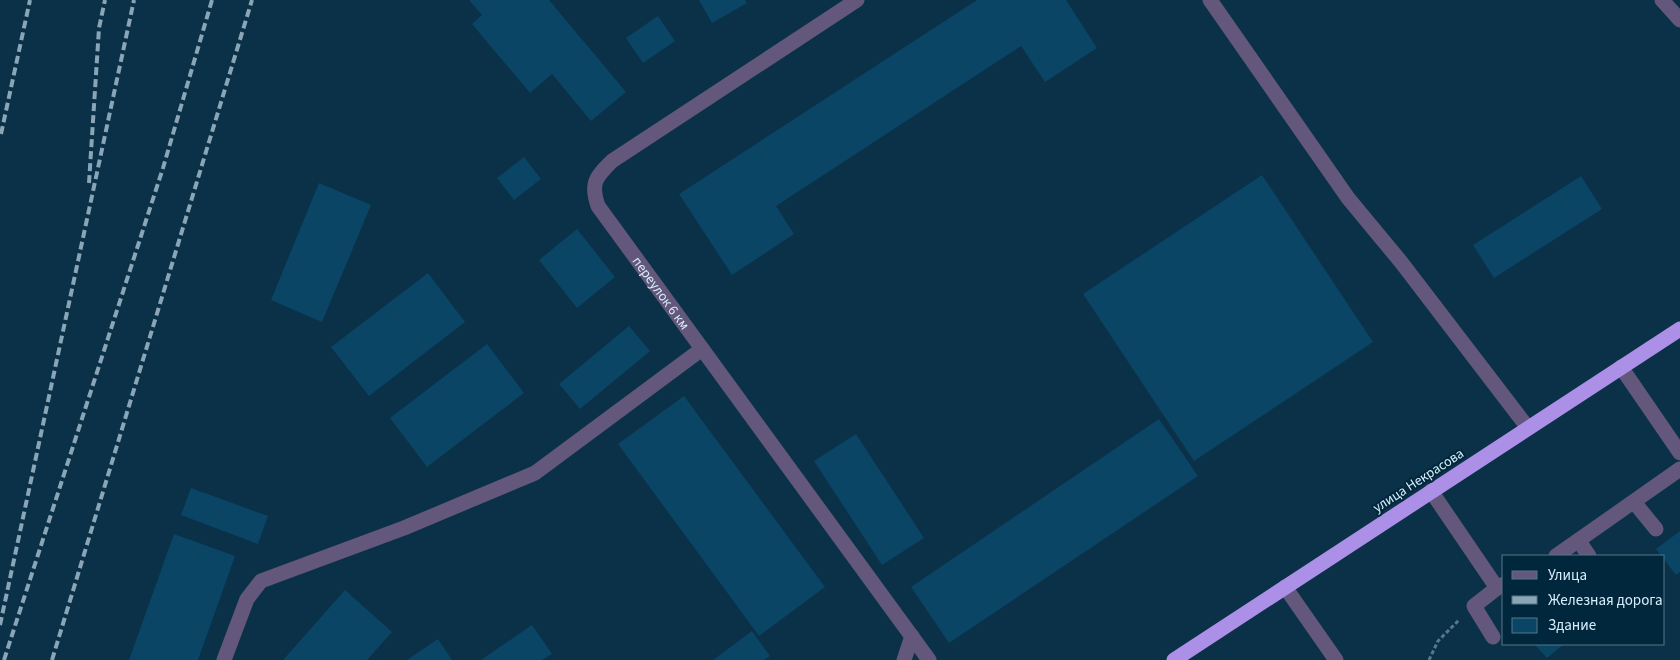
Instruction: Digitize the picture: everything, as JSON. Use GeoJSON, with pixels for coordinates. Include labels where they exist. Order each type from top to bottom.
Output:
{"type":"FeatureCollection","features":[{"type":"Feature","properties":{"kind":"highway","name":"улица Некрасова"},"geometry":{"type":"LineString","coordinates":[[1174,660],[1680,329]]}},
{"type":"Feature","properties":{"kind":"street","name":"переулок 6 км"},"geometry":{"type":"LineString","coordinates":[[857,0],[612,161],[597,175],[593,192],[598,206],[929,660]]}},
{"type":"Feature","properties":{"kind":"street"},"geometry":{"type":"LineString","coordinates":[[1210,0],[1348,198],[1401,262],[1528,428]]}},
{"type":"Feature","properties":{"kind":"street"},"geometry":{"type":"LineString","coordinates":[[1662,0],[1680,20]]}},
{"type":"Feature","properties":{"kind":"street"},"geometry":{"type":"LineString","coordinates":[[224,660],[247,599],[261,580],[404,528],[535,473],[702,349]]}},
{"type":"Feature","properties":{"kind":"street"},"geometry":{"type":"LineString","coordinates":[[1621,367],[1680,453]]}},
{"type":"Feature","properties":{"kind":"street"},"geometry":{"type":"LineString","coordinates":[[1558,555],[1680,469]]}},
{"type":"Feature","properties":{"kind":"street"},"geometry":{"type":"LineString","coordinates":[[1431,491],[1500,586],[1474,606],[1493,637]]}},
{"type":"Feature","properties":{"kind":"street"},"geometry":{"type":"LineString","coordinates":[[1634,502],[1656,529]]}},
{"type":"Feature","properties":{"kind":"street"},"geometry":{"type":"LineString","coordinates":[[1579,541],[1588,555]]}},
{"type":"Feature","properties":{"kind":"street"},"geometry":{"type":"LineString","coordinates":[[1285,587],[1336,660]]}},
{"type":"Feature","properties":{"kind":"street"},"geometry":{"type":"LineString","coordinates":[[904,660],[912,636]]}},
{"type":"Feature","properties":{"kind":"path"},"geometry":{"type":"LineString","coordinates":[[1429,660],[1438,641],[1474,606]]}},
{"type":"Feature","properties":{"kind":"building"},"geometry":{"type":"Polygon","coordinates":[[[469,0],[549,0],[626,92],[591,121],[552,74],[530,93],[472,24],[482,15],[469,0]]]}},
{"type":"Feature","properties":{"kind":"building"},"geometry":{"type":"Polygon","coordinates":[[[699,0],[745,0],[747,3],[712,23],[699,0]]]}},
{"type":"Feature","properties":{"kind":"building"},"geometry":{"type":"Polygon","coordinates":[[[977,0],[1066,0],[1097,48],[1045,82],[1021,46],[776,206],[794,234],[732,275],[679,194],[977,0]]]}},
{"type":"Feature","properties":{"kind":"building"},"geometry":{"type":"Polygon","coordinates":[[[658,16],[675,41],[643,63],[626,38],[658,16]]]}},
{"type":"Feature","properties":{"kind":"building"},"geometry":{"type":"Polygon","coordinates":[[[524,157],[541,179],[514,200],[497,178],[524,157]]]}},
{"type":"Feature","properties":{"kind":"building"},"geometry":{"type":"Polygon","coordinates":[[[1262,175],[1373,342],[1194,461],[1083,294],[1262,175]]]}},
{"type":"Feature","properties":{"kind":"building"},"geometry":{"type":"Polygon","coordinates":[[[1581,176],[1602,209],[1494,278],[1473,245],[1581,176]]]}},
{"type":"Feature","properties":{"kind":"building"},"geometry":{"type":"Polygon","coordinates":[[[319,183],[371,205],[322,322],[271,300],[319,183]]]}},
{"type":"Feature","properties":{"kind":"building"},"geometry":{"type":"Polygon","coordinates":[[[577,229],[615,277],[577,308],[539,260],[577,229]]]}},
{"type":"Feature","properties":{"kind":"building"},"geometry":{"type":"Polygon","coordinates":[[[428,273],[465,322],[369,396],[331,347],[428,273]]]}},
{"type":"Feature","properties":{"kind":"building"},"geometry":{"type":"Polygon","coordinates":[[[629,326],[650,351],[580,409],[559,384],[629,326]]]}},
{"type":"Feature","properties":{"kind":"building"},"geometry":{"type":"Polygon","coordinates":[[[487,344],[524,393],[427,467],[390,418],[487,344]]]}},
{"type":"Feature","properties":{"kind":"building"},"geometry":{"type":"Polygon","coordinates":[[[684,396],[825,587],[759,636],[618,444],[684,396]]]}},
{"type":"Feature","properties":{"kind":"building"},"geometry":{"type":"Polygon","coordinates":[[[1159,419],[1198,476],[949,643],[911,587],[1159,419]]]}},
{"type":"Feature","properties":{"kind":"building"},"geometry":{"type":"Polygon","coordinates":[[[856,434],[924,538],[882,565],[814,461],[856,434]]]}},
{"type":"Feature","properties":{"kind":"building"},"geometry":{"type":"Polygon","coordinates":[[[191,488],[268,516],[258,544],[181,515],[191,488]]]}},
{"type":"Feature","properties":{"kind":"building"},"geometry":{"type":"Polygon","coordinates":[[[1680,531],[1680,572],[1676,575],[1665,561],[1665,555],[1661,555],[1656,549],[1680,531]]]}},
{"type":"Feature","properties":{"kind":"building"},"geometry":{"type":"Polygon","coordinates":[[[174,534],[235,556],[198,660],[129,660],[174,534]]]}},
{"type":"Feature","properties":{"kind":"building"},"geometry":{"type":"Polygon","coordinates":[[[345,590],[392,632],[367,660],[283,660],[345,590]]]}},
{"type":"Feature","properties":{"kind":"building"},"geometry":{"type":"Polygon","coordinates":[[[532,625],[552,654],[542,660],[481,660],[532,625]]]}},
{"type":"Feature","properties":{"kind":"building"},"geometry":{"type":"Polygon","coordinates":[[[752,631],[770,656],[764,660],[713,660],[752,631]]]}},
{"type":"Feature","properties":{"kind":"building"},"geometry":{"type":"Polygon","coordinates":[[[438,639],[452,660],[407,660],[438,639]]]}},
{"type":"Feature","properties":{"kind":"building"},"geometry":{"type":"Polygon","coordinates":[[[1535,645],[1563,645],[1547,658],[1535,645]]]}},
{"type":"Feature","properties":{"kind":"railway"},"geometry":{"type":"LineString","coordinates":[[1,134],[30,0]]}},
{"type":"Feature","properties":{"kind":"railway"},"geometry":{"type":"LineString","coordinates":[[89,183],[99,28],[105,0]]}},
{"type":"Feature","properties":{"kind":"railway"},"geometry":{"type":"LineString","coordinates":[[0,625],[134,0]]}},
{"type":"Feature","properties":{"kind":"railway"},"geometry":{"type":"LineString","coordinates":[[4,660],[163,168],[212,0]]}},
{"type":"Feature","properties":{"kind":"railway"},"geometry":{"type":"LineString","coordinates":[[52,660],[252,0]]}}]}
